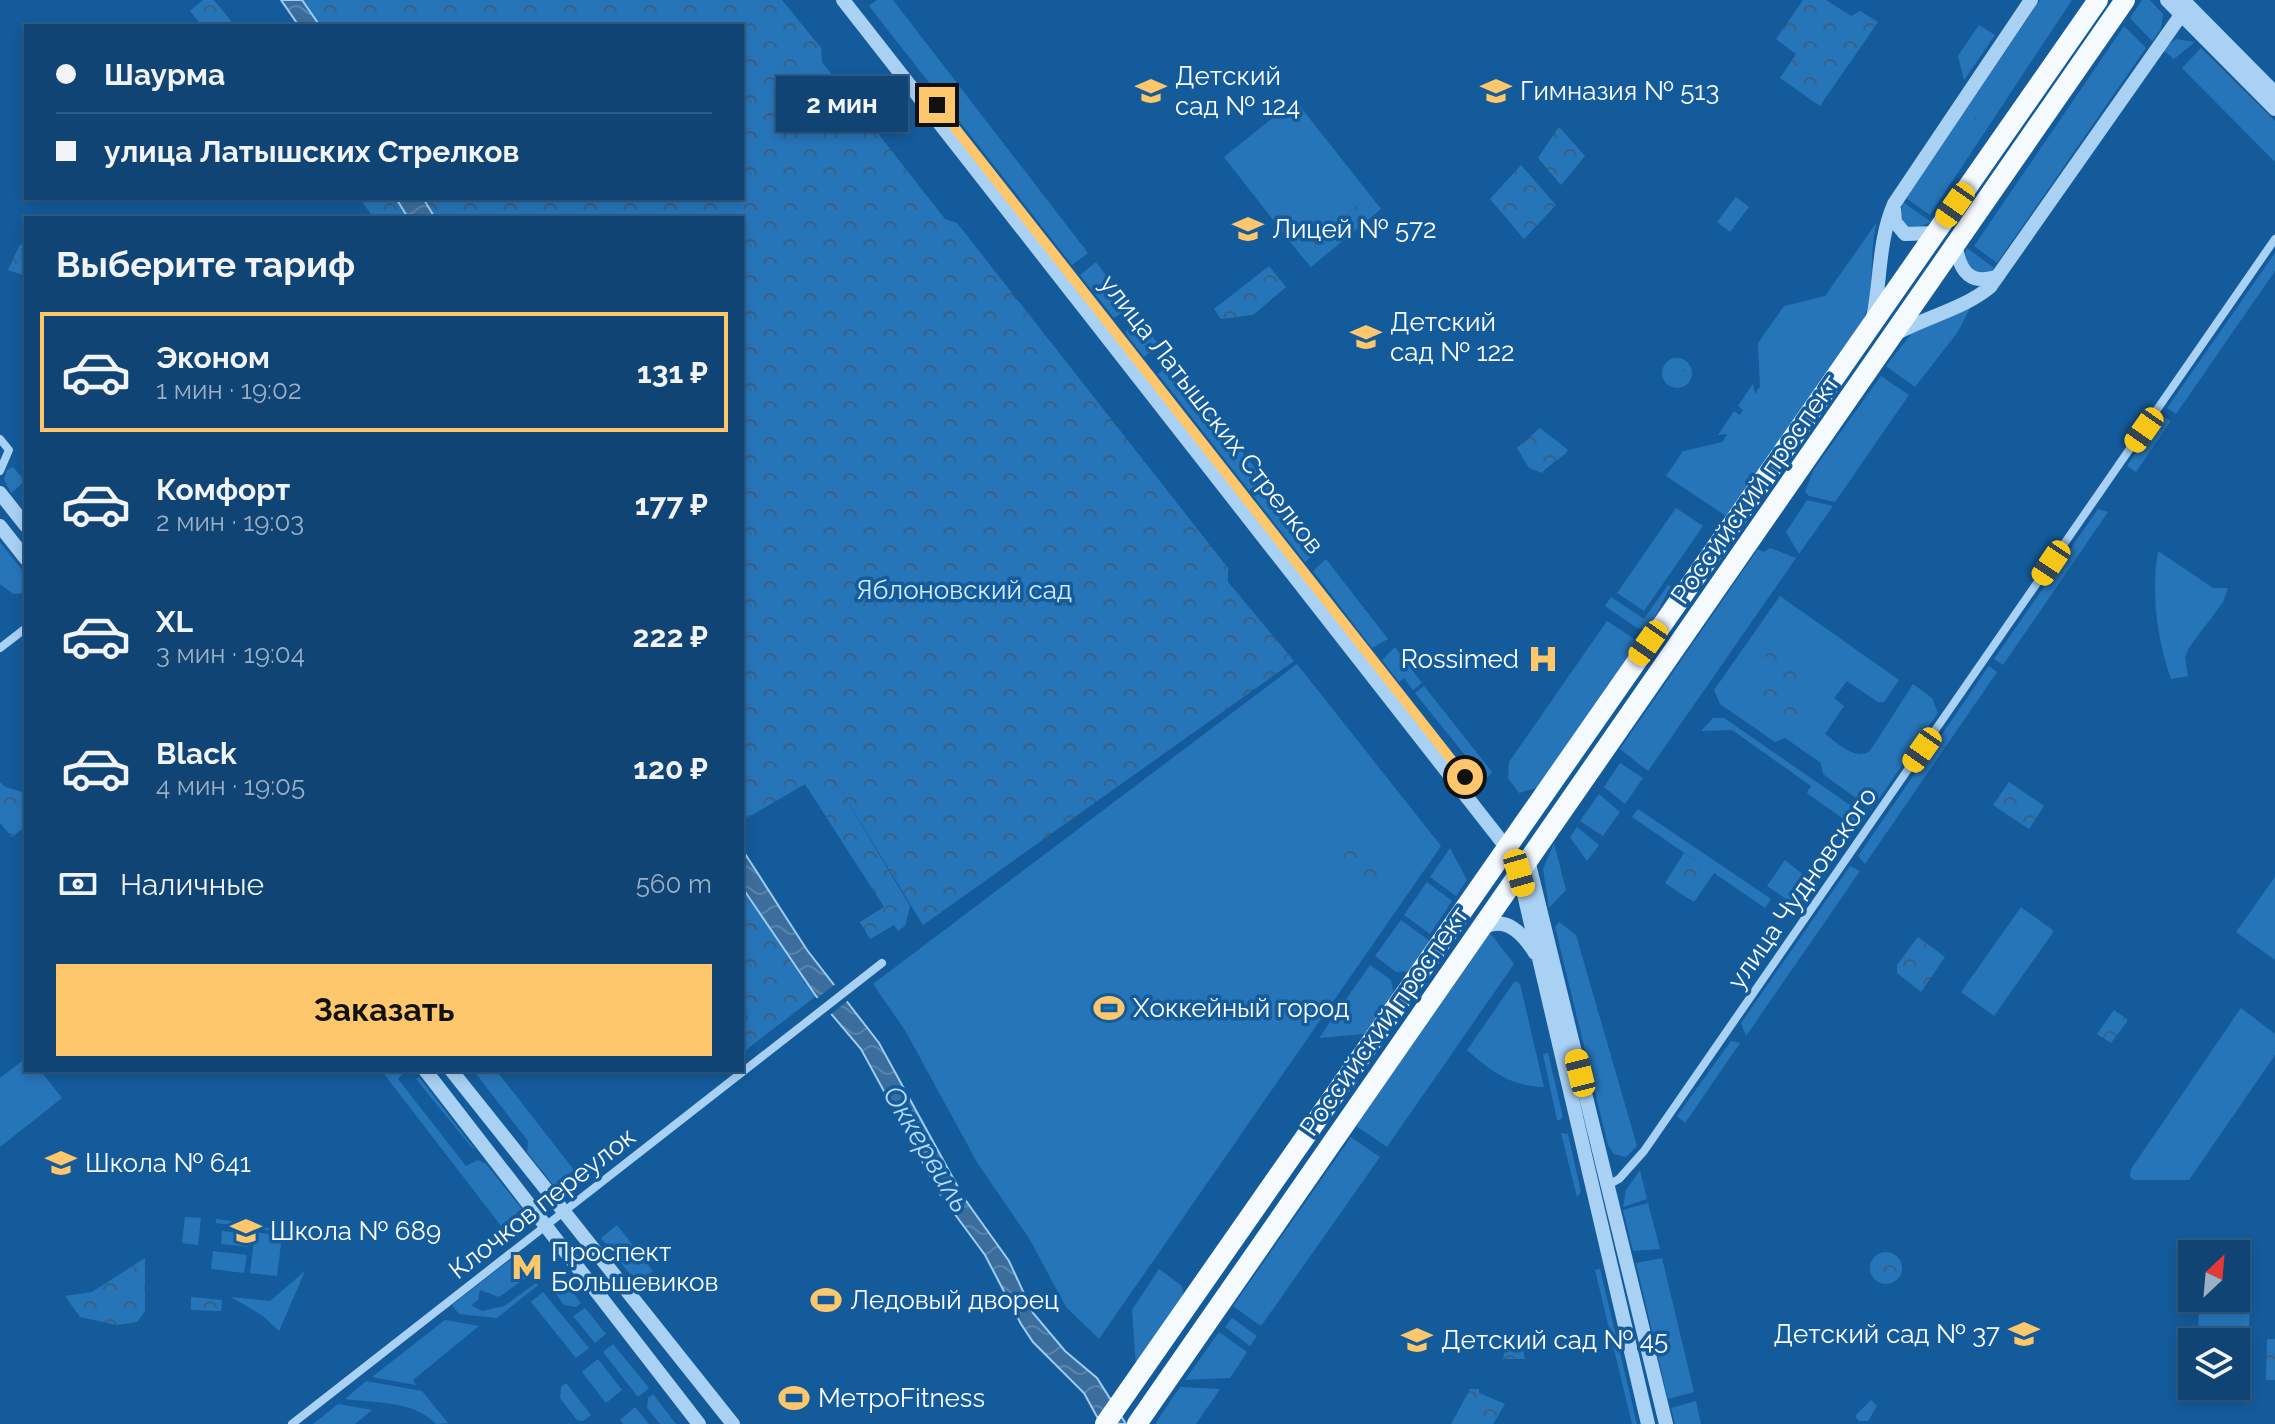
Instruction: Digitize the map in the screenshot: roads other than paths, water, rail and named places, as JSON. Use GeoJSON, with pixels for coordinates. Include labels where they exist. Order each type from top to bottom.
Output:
{"type":"FeatureCollection","features":[{"type":"Feature","properties":{"kind":"main road","name":"Российский проспект"},"geometry":{"type":"LineString","coordinates":[[1105,1424],[2098,0]]}},
{"type":"Feature","properties":{"kind":"main road","name":"Российский проспект"},"geometry":{"type":"LineString","coordinates":[[1138,1423],[2125,0]]}},
{"type":"Feature","properties":{"kind":"main road","name":"улица Латышских Стрелков"},"geometry":{"type":"LineString","coordinates":[[1509,843],[1523,866]]}},
{"type":"Feature","properties":{"kind":"street","name":"улица Латышских Стрелков"},"geometry":{"type":"LineString","coordinates":[[843,0],[1509,843]]}},
{"type":"Feature","properties":{"kind":"street","name":"улица Латышских Стрелков"},"geometry":{"type":"LineString","coordinates":[[854,0],[1509,843]]}},
{"type":"Feature","properties":{"kind":"street","name":"Российский проспект"},"geometry":{"type":"LineString","coordinates":[[1872,321],[1881,280],[1882,239],[1894,204],[2031,0]]}},
{"type":"Feature","properties":{"kind":"street"},"geometry":{"type":"LineString","coordinates":[[2167,0],[2183,6],[2275,109]]}},
{"type":"Feature","properties":{"kind":"street","name":"Российский проспект"},"geometry":{"type":"LineString","coordinates":[[1893,335],[1931,315],[1978,297],[1998,276],[2183,6]]}},
{"type":"Feature","properties":{"kind":"street"},"geometry":{"type":"LineString","coordinates":[[2236,62],[2275,93]]}},
{"type":"Feature","properties":{"kind":"street"},"geometry":{"type":"LineString","coordinates":[[1894,204],[1895,222],[1905,234],[1940,227]]}},
{"type":"Feature","properties":{"kind":"street","name":"улица Чудновского"},"geometry":{"type":"LineString","coordinates":[[1601,1187],[1619,1179],[1644,1151],[2275,239]]}},
{"type":"Feature","properties":{"kind":"street"},"geometry":{"type":"LineString","coordinates":[[1960,240],[1961,269],[1966,275],[1981,280],[1998,276]]}},
{"type":"Feature","properties":{"kind":"street"},"geometry":{"type":"LineString","coordinates":[[0,439],[9,450],[0,471]]}},
{"type":"Feature","properties":{"kind":"street"},"geometry":{"type":"LineString","coordinates":[[0,493],[24,523]]}},
{"type":"Feature","properties":{"kind":"street"},"geometry":{"type":"LineString","coordinates":[[0,526],[24,556]]}},
{"type":"Feature","properties":{"kind":"street"},"geometry":{"type":"LineString","coordinates":[[0,648],[24,630]]}},
{"type":"Feature","properties":{"kind":"street"},"geometry":{"type":"LineString","coordinates":[[1523,866],[1601,1187],[1648,1424]]}},
{"type":"Feature","properties":{"kind":"street"},"geometry":{"type":"LineString","coordinates":[[1523,866],[1540,961],[1666,1424]]}},
{"type":"Feature","properties":{"kind":"street"},"geometry":{"type":"LineString","coordinates":[[1479,930],[1493,922],[1513,928],[1540,961]]}},
{"type":"Feature","properties":{"kind":"street","name":"Клочков переулок"},"geometry":{"type":"LineString","coordinates":[[744,1070],[882,963]]}},
{"type":"Feature","properties":{"kind":"street"},"geometry":{"type":"LineString","coordinates":[[427,1072],[699,1424]]}},
{"type":"Feature","properties":{"kind":"street"},"geometry":{"type":"LineString","coordinates":[[453,1072],[733,1424]]}},
{"type":"Feature","properties":{"kind":"street","name":"Клочков переулок"},"geometry":{"type":"LineString","coordinates":[[292,1424],[742,1072]]}},
{"type":"Feature","properties":{"kind":"water"},"geometry":{"type":"Polygon","coordinates":[[[281,0],[302,0],[319,24],[298,24],[281,0]]]}},
{"type":"Feature","properties":{"kind":"water"},"geometry":{"type":"Polygon","coordinates":[[[397,200],[424,200],[434,216],[407,216],[397,200]]]}},
{"type":"Feature","properties":{"kind":"water","name":"Оккервиль"},"geometry":{"type":"Polygon","coordinates":[[[744,852],[807,950],[879,1043],[964,1198],[1009,1261],[1033,1313],[1065,1351],[1097,1378],[1126,1424],[1101,1424],[1084,1393],[1033,1342],[985,1255],[940,1194],[861,1049],[816,996],[744,890],[744,852]]]}},
{"type":"Feature","properties":{"kind":"place","name":"Детский сад № 124"},"geometry":{"type":"Point","coordinates":[1151,91]}},
{"type":"Feature","properties":{"kind":"place","name":"Гимназия № 513"},"geometry":{"type":"Point","coordinates":[1496,91]}},
{"type":"Feature","properties":{"kind":"place","name":"Лицей № 572"},"geometry":{"type":"Point","coordinates":[1248,229]}},
{"type":"Feature","properties":{"kind":"place","name":"Детский сад № 122"},"geometry":{"type":"Point","coordinates":[1366,337]}},
{"type":"Feature","properties":{"kind":"place","name":"Rossimed"},"geometry":{"type":"Point","coordinates":[1543,659]}},
{"type":"Feature","properties":{"kind":"place","name":"Хоккейный город"},"geometry":{"type":"Point","coordinates":[1109,1008]}},
{"type":"Feature","properties":{"kind":"place","name":"Школа № 641"},"geometry":{"type":"Point","coordinates":[61,1163]}},
{"type":"Feature","properties":{"kind":"place","name":"Школа № 689"},"geometry":{"type":"Point","coordinates":[246,1231]}},
{"type":"Feature","properties":{"kind":"place","name":"Проспект Большевиков"},"geometry":{"type":"Point","coordinates":[527,1267]}},
{"type":"Feature","properties":{"kind":"place","name":"Ледовый дворец"},"geometry":{"type":"Point","coordinates":[826,1300]}},
{"type":"Feature","properties":{"kind":"place","name":"Детский сад № 37"},"geometry":{"type":"Point","coordinates":[2024,1334]}},
{"type":"Feature","properties":{"kind":"place","name":"Детский сад № 45"},"geometry":{"type":"Point","coordinates":[1417,1340]}},
{"type":"Feature","properties":{"kind":"place","name":"МетроFitness"},"geometry":{"type":"Point","coordinates":[794,1398]}},
{"type":"Feature","properties":{"kind":"park label","name":"Яблоновский сад"},"geometry":{"type":"Point","coordinates":[964,590]}}]}
